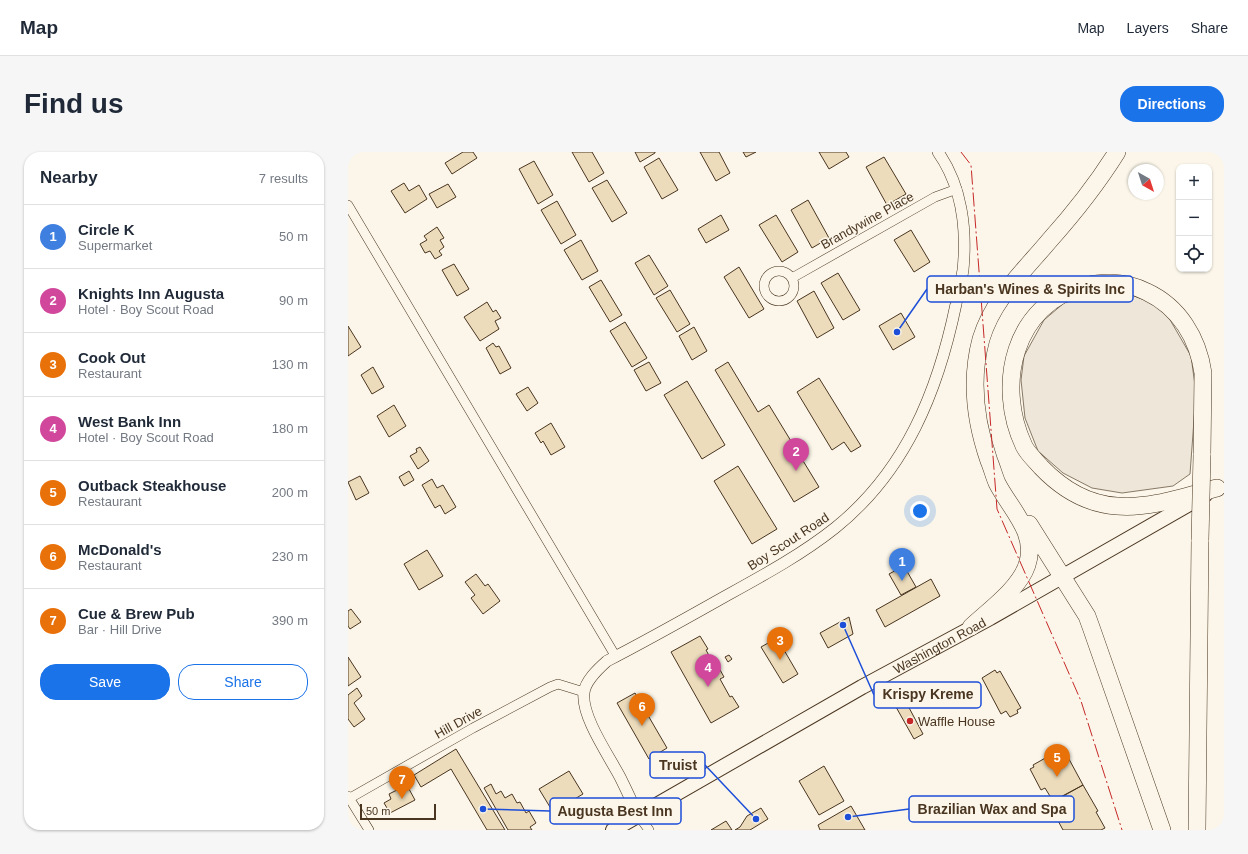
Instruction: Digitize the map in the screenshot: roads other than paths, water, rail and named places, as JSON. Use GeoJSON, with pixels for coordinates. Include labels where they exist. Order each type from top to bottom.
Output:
{"type":"FeatureCollection","features":[{"type":"Feature","properties":{"kind":"highway"},"geometry":{"type":"LineString","coordinates":[[971,627],[1018,582],[1027,566],[1030,550],[1026,530],[997,483],[981,439],[974,393],[974,376],[982,338],[1000,298],[1087,196],[1117,152]]}},
{"type":"Feature","properties":{"kind":"highway"},"geometry":{"type":"LineString","coordinates":[[1197,830],[1200,540],[1202,455],[1203,372],[1198,349],[1184,323],[1166,304],[1156,296],[1130,286],[1107,283],[1092,284],[1064,293],[1042,308],[1033,319],[1018,345],[1013,361],[1011,397],[1018,430],[1025,447],[1045,471],[1073,493],[1099,504],[1118,507],[1134,507],[1150,504],[1221,486]]}},
{"type":"Feature","properties":{"kind":"highway"},"geometry":{"type":"LineString","coordinates":[[981,439],[1001,479],[1086,616],[1093,632],[1162,830]]}},
{"type":"Feature","properties":{"kind":"main road","name":"Washington Road"},"geometry":{"type":"LineString","coordinates":[[613,830],[862,687],[1221,486]]}},
{"type":"Feature","properties":{"kind":"street","name":"Boy Scout Road"},"geometry":{"type":"LineString","coordinates":[[584,692],[598,668],[607,661],[745,586],[819,540],[836,527],[868,496],[889,470],[906,445],[926,406],[944,358],[964,256],[963,218],[957,189],[938,152]]}},
{"type":"Feature","properties":{"kind":"street","name":"Brandywine Place"},"geometry":{"type":"LineString","coordinates":[[792,278],[935,197],[957,189]]}},
{"type":"Feature","properties":{"kind":"street"},"geometry":{"type":"LineString","coordinates":[[348,205],[616,656]]}},
{"type":"Feature","properties":{"kind":"street","name":"Hill Drive"},"geometry":{"type":"LineString","coordinates":[[349,797],[550,687],[558,684],[584,692]]}},
{"type":"Feature","properties":{"kind":"street"},"geometry":{"type":"LineString","coordinates":[[584,692],[584,703],[591,725],[638,815],[649,830]]}},
{"type":"Feature","properties":{"kind":"street"},"geometry":{"type":"LineString","coordinates":[[349,797],[369,830]]}},
{"type":"Feature","properties":{"kind":"place","name":"Harban's Wines & Spirits Inc"},"geometry":{"type":"Point","coordinates":[897,332]}},
{"type":"Feature","properties":{"kind":"place","name":"Knights Inn Augusta"},"geometry":{"type":"Point","coordinates":[796,471]}},
{"type":"Feature","properties":{"kind":"place","name":"Circle K"},"geometry":{"type":"Point","coordinates":[902,581]}},
{"type":"Feature","properties":{"kind":"place","name":"Krispy Kreme"},"geometry":{"type":"Point","coordinates":[843,625]}},
{"type":"Feature","properties":{"kind":"place","name":"Cook Out"},"geometry":{"type":"Point","coordinates":[780,660]}},
{"type":"Feature","properties":{"kind":"place","name":"West Bank Inn"},"geometry":{"type":"Point","coordinates":[708,687]}},
{"type":"Feature","properties":{"kind":"place","name":"Waffle House"},"geometry":{"type":"Point","coordinates":[910,721]}},
{"type":"Feature","properties":{"kind":"place","name":"McDonald's"},"geometry":{"type":"Point","coordinates":[642,726]}},
{"type":"Feature","properties":{"kind":"place","name":"Outback Steakhouse"},"geometry":{"type":"Point","coordinates":[1057,777]}},
{"type":"Feature","properties":{"kind":"place","name":"Cue & Brew Pub"},"geometry":{"type":"Point","coordinates":[402,799]}},
{"type":"Feature","properties":{"kind":"place","name":"Augusta Best Inn"},"geometry":{"type":"Point","coordinates":[483,809]}},
{"type":"Feature","properties":{"kind":"place","name":"Brazilian Wax and Spa"},"geometry":{"type":"Point","coordinates":[848,817]}},
{"type":"Feature","properties":{"kind":"place","name":"Truist"},"geometry":{"type":"Point","coordinates":[756,819]}}]}
